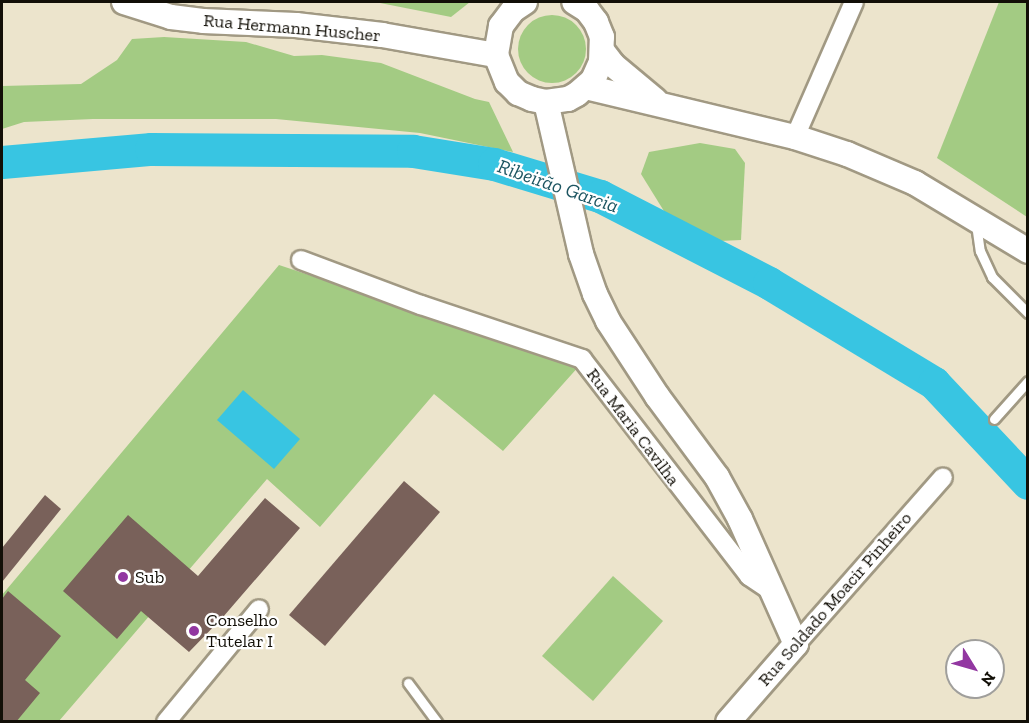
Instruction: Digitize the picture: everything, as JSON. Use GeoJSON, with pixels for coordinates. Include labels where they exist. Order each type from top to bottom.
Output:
{"type":"FeatureCollection","features":[{"type":"Feature","properties":{"kind":"main road","name":"Rua Hermann Huscher"},"geometry":{"type":"LineString","coordinates":[[124,2],[171,17],[203,21],[296,25],[382,35],[496,55]]}},
{"type":"Feature","properties":{"kind":"main road"},"geometry":{"type":"LineString","coordinates":[[523,2],[501,26],[496,55],[507,82],[518,93],[546,102],[568,99],[586,87],[598,71],[603,52],[602,37],[596,22],[586,10],[574,2]]}},
{"type":"Feature","properties":{"kind":"main road"},"geometry":{"type":"LineString","coordinates":[[603,52],[613,65],[662,105]]}},
{"type":"Feature","properties":{"kind":"main road"},"geometry":{"type":"LineString","coordinates":[[586,87],[795,136],[847,154],[915,183],[1028,251]]}},
{"type":"Feature","properties":{"kind":"main road"},"geometry":{"type":"LineString","coordinates":[[546,102],[581,254],[595,294],[608,321],[657,396],[717,477],[740,519],[771,591]]}},
{"type":"Feature","properties":{"kind":"main road","name":"Rua Maria Cavilha"},"geometry":{"type":"LineString","coordinates":[[771,591],[796,644]]}},
{"type":"Feature","properties":{"kind":"main road","name":"Rua Soldado Moacir Pinheiro"},"geometry":{"type":"LineString","coordinates":[[728,722],[796,644]]}},
{"type":"Feature","properties":{"kind":"street"},"geometry":{"type":"LineString","coordinates":[[795,136],[854,2]]}},
{"type":"Feature","properties":{"kind":"street","name":"Rua Maria Cavilha"},"geometry":{"type":"LineString","coordinates":[[301,260],[421,305],[582,359],[749,576],[771,591]]}},
{"type":"Feature","properties":{"kind":"street","name":"Rua Soldado Moacir Pinheiro"},"geometry":{"type":"LineString","coordinates":[[796,644],[943,477]]}},
{"type":"Feature","properties":{"kind":"street"},"geometry":{"type":"LineString","coordinates":[[166,722],[259,609]]}},
{"type":"Feature","properties":{"kind":"lane"},"geometry":{"type":"LineString","coordinates":[[976,219],[980,251],[992,278],[1028,313]]}},
{"type":"Feature","properties":{"kind":"lane"},"geometry":{"type":"LineString","coordinates":[[994,419],[1028,381]]}},
{"type":"Feature","properties":{"kind":"lane"},"geometry":{"type":"LineString","coordinates":[[408,683],[437,722]]}},
{"type":"Feature","properties":{"kind":"green space"},"geometry":{"type":"Polygon","coordinates":[[[375,2],[470,2],[451,17],[375,2]]]}},
{"type":"Feature","properties":{"kind":"green space"},"geometry":{"type":"Polygon","coordinates":[[[999,2],[1027,2],[1027,217],[937,158],[999,2]]]}},
{"type":"Feature","properties":{"kind":"green space"},"geometry":{"type":"Polygon","coordinates":[[[552,15],[565,18],[576,25],[583,36],[586,49],[583,62],[576,73],[565,80],[552,83],[539,80],[528,73],[521,62],[518,49],[521,36],[528,25],[539,18],[552,15]]]}},
{"type":"Feature","properties":{"kind":"green space"},"geometry":{"type":"Polygon","coordinates":[[[164,37],[246,42],[294,56],[322,55],[381,63],[475,99],[489,102],[513,152],[420,133],[276,119],[93,119],[24,122],[2,129],[2,86],[81,84],[117,60],[132,39],[164,37]]]}},
{"type":"Feature","properties":{"kind":"green space"},"geometry":{"type":"Polygon","coordinates":[[[700,143],[735,149],[745,163],[741,240],[720,241],[667,216],[641,174],[649,152],[700,143]]]}},
{"type":"Feature","properties":{"kind":"green space"},"geometry":{"type":"Polygon","coordinates":[[[279,265],[580,365],[503,451],[434,394],[320,527],[267,479],[59,721],[2,722],[2,595],[279,265]]]}},
{"type":"Feature","properties":{"kind":"green space"},"geometry":{"type":"Polygon","coordinates":[[[613,576],[663,621],[593,701],[542,656],[613,576]]]}},
{"type":"Feature","properties":{"kind":"water"},"geometry":{"type":"Polygon","coordinates":[[[243,390],[300,439],[274,469],[217,420],[243,390]]]}},
{"type":"Feature","properties":{"kind":"building"},"geometry":{"type":"Polygon","coordinates":[[[404,481],[440,512],[325,646],[289,615],[404,481]]]}},
{"type":"Feature","properties":{"kind":"building"},"geometry":{"type":"Polygon","coordinates":[[[45,495],[61,509],[2,582],[2,548],[45,495]]]}},
{"type":"Feature","properties":{"kind":"building"},"geometry":{"type":"Polygon","coordinates":[[[265,498],[300,528],[223,617],[189,652],[141,611],[117,639],[63,591],[128,515],[198,576],[265,498]]]}},
{"type":"Feature","properties":{"kind":"building"},"geometry":{"type":"Polygon","coordinates":[[[8,591],[61,636],[25,680],[40,693],[16,722],[2,722],[2,599],[8,591]]]}},
{"type":"Feature","properties":{"kind":"waterway","name":"Ribeirão Garcia"},"geometry":{"type":"LineString","coordinates":[[2,162],[151,149],[413,151],[494,164],[600,196],[769,283],[934,383],[1028,483]]}},
{"type":"Feature","properties":{"kind":"place","name":"Sub"},"geometry":{"type":"Point","coordinates":[123,577]}},
{"type":"Feature","properties":{"kind":"place","name":"Conselho Tutelar I"},"geometry":{"type":"Point","coordinates":[194,631]}}]}
